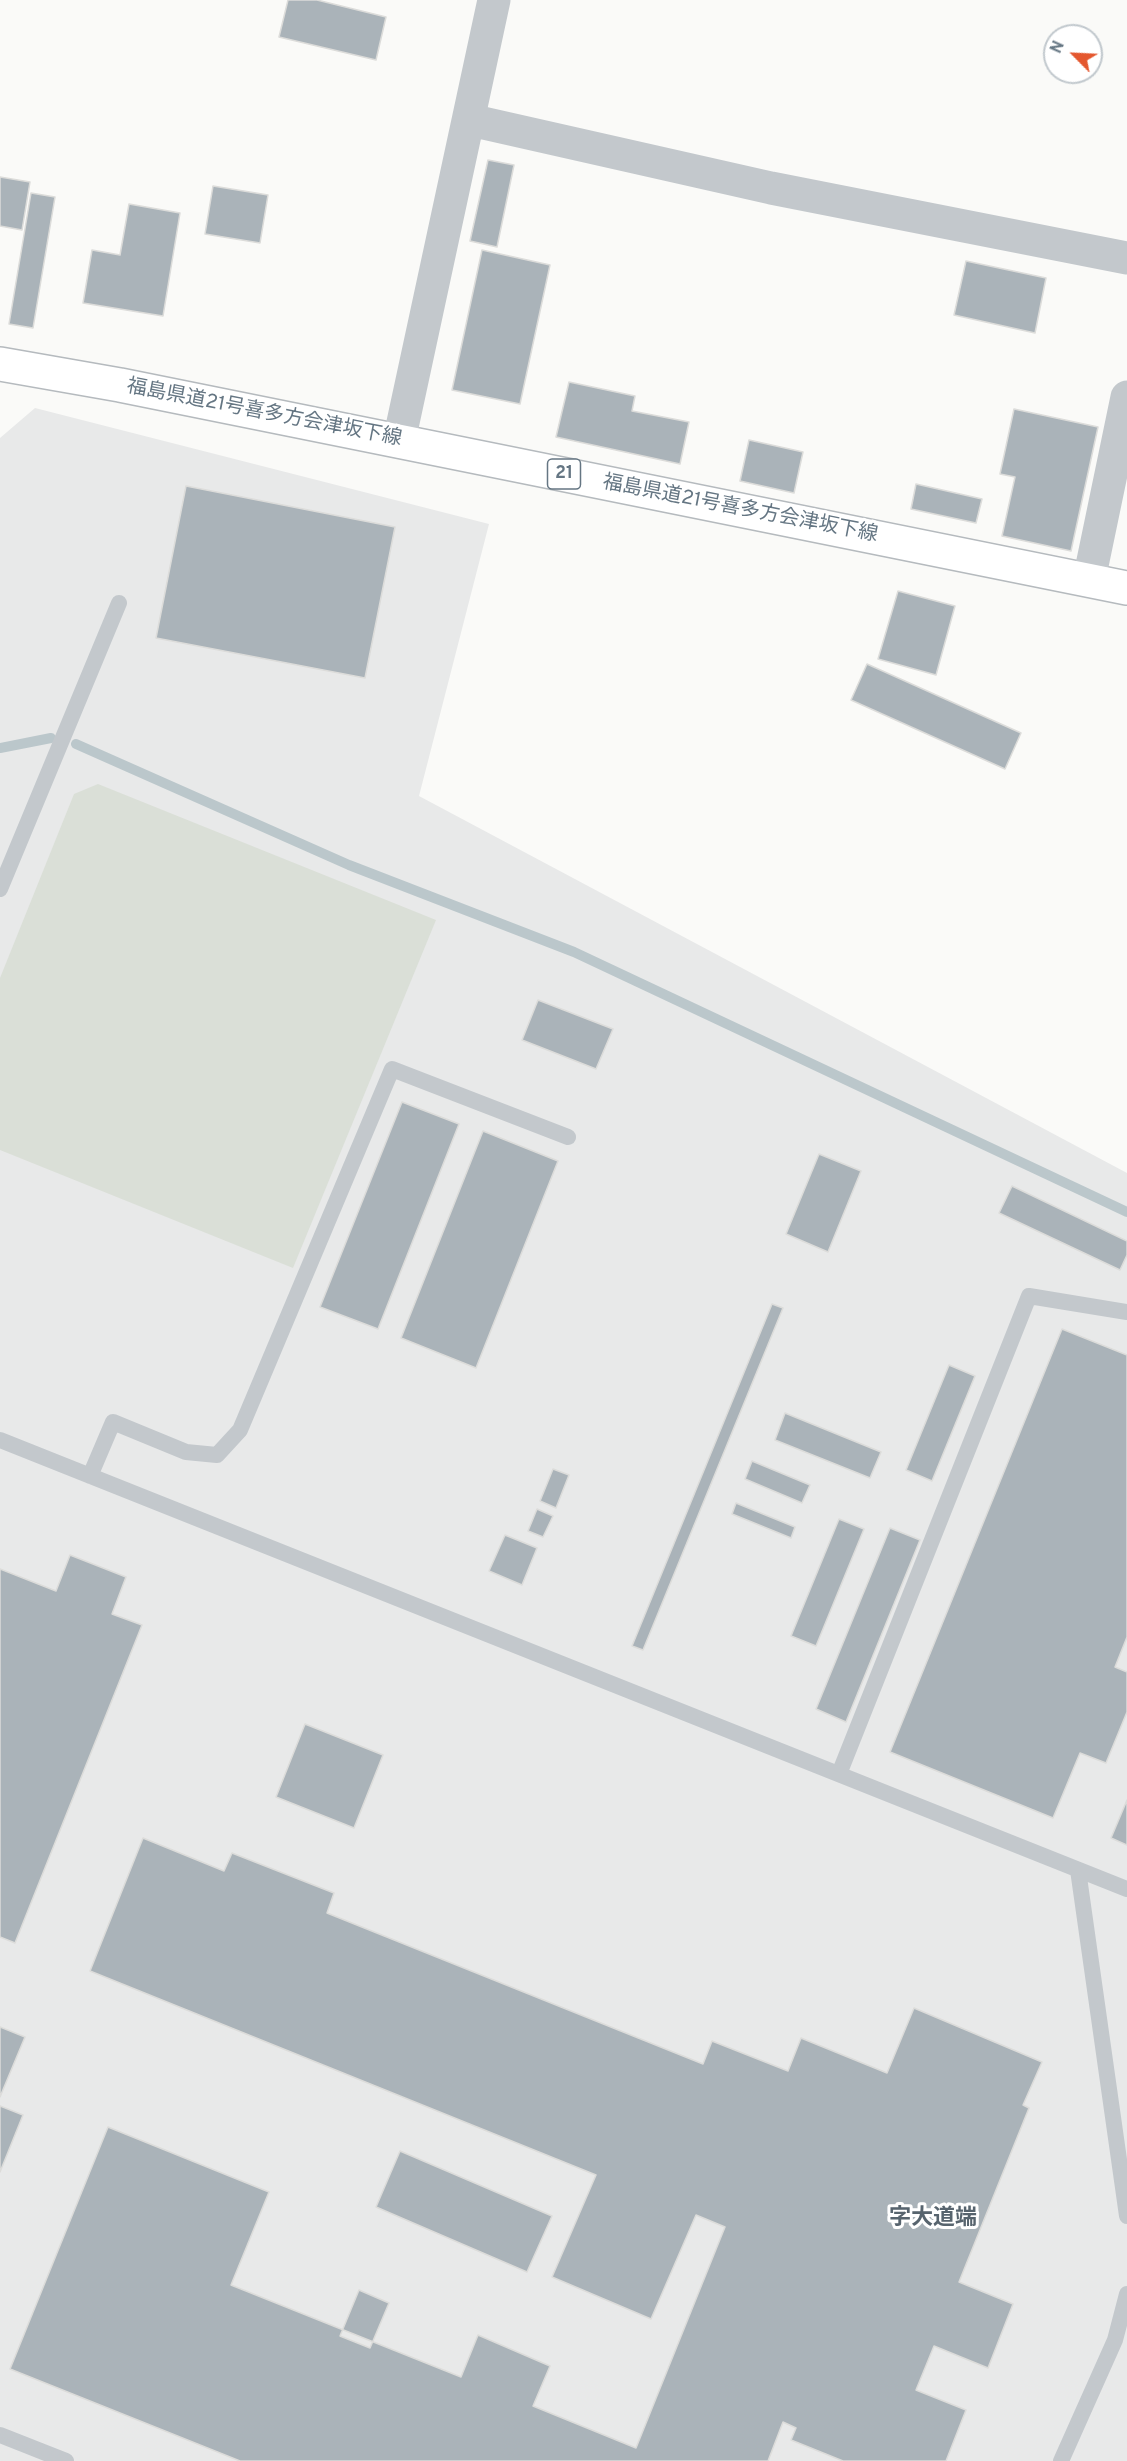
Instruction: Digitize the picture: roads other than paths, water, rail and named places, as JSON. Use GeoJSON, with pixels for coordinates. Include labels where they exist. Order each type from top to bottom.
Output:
{"type":"FeatureCollection","features":[{"type":"Feature","properties":{"kind":"main road","name":"福島県道21号喜多方会津坂下線"},"geometry":{"type":"LineString","coordinates":[[2,368],[120,385],[1127,588]]}},
{"type":"Feature","properties":{"kind":"street"},"geometry":{"type":"LineString","coordinates":[[399,441],[470,120],[494,0]]}},
{"type":"Feature","properties":{"kind":"street"},"geometry":{"type":"LineString","coordinates":[[470,120],[771,188],[1127,258]]}},
{"type":"Feature","properties":{"kind":"street"},"geometry":{"type":"LineString","coordinates":[[1089,580],[1127,397]]}},
{"type":"Feature","properties":{"kind":"lane"},"geometry":{"type":"LineString","coordinates":[[0,889],[119,603]]}},
{"type":"Feature","properties":{"kind":"lane"},"geometry":{"type":"LineString","coordinates":[[90,1476],[113,1422],[186,1452],[217,1455],[240,1430],[392,1069],[568,1137]]}},
{"type":"Feature","properties":{"kind":"lane"},"geometry":{"type":"LineString","coordinates":[[839,1774],[1029,1296],[1127,1312]]}},
{"type":"Feature","properties":{"kind":"lane"},"geometry":{"type":"LineString","coordinates":[[0,1440],[1127,1889]]}},
{"type":"Feature","properties":{"kind":"lane"},"geometry":{"type":"LineString","coordinates":[[1078,1870],[1127,2216]]}},
{"type":"Feature","properties":{"kind":"lane"},"geometry":{"type":"LineString","coordinates":[[1061,2461],[1115,2340],[1127,2294]]}},
{"type":"Feature","properties":{"kind":"lane"},"geometry":{"type":"LineString","coordinates":[[0,2435],[66,2461]]}},
{"type":"Feature","properties":{"kind":"waterway"},"geometry":{"type":"LineString","coordinates":[[0,748],[51,738]]}},
{"type":"Feature","properties":{"kind":"waterway"},"geometry":{"type":"LineString","coordinates":[[76,744],[349,865],[574,952],[1127,1212]]}},
{"type":"Feature","properties":{"kind":"district","name":"字大道端"},"geometry":{"type":"Point","coordinates":[933,2220]}}]}
